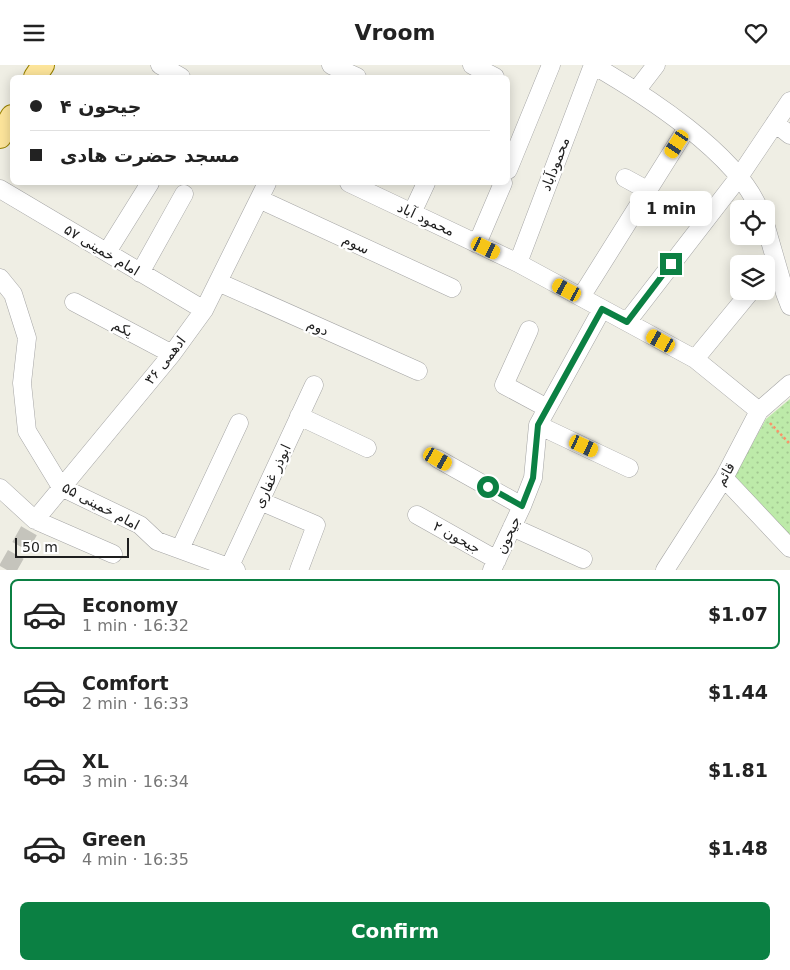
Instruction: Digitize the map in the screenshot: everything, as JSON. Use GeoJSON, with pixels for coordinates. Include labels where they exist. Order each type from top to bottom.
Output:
{"type":"FeatureCollection","features":[{"type":"Feature","properties":{"kind":"main road"},"geometry":{"type":"LineString","coordinates":[[0,137],[10,120]]}},
{"type":"Feature","properties":{"kind":"street"},"geometry":{"type":"LineString","coordinates":[[160,65],[178,75]]}},
{"type":"Feature","properties":{"kind":"street"},"geometry":{"type":"LineString","coordinates":[[331,65],[353,75]]}},
{"type":"Feature","properties":{"kind":"street"},"geometry":{"type":"LineString","coordinates":[[472,65],[491,75]]}},
{"type":"Feature","properties":{"kind":"street"},"geometry":{"type":"LineString","coordinates":[[510,166],[551,65]]}},
{"type":"Feature","properties":{"kind":"street"},"geometry":{"type":"LineString","coordinates":[[593,65],[636,91],[687,128],[727,162],[755,200]]}},
{"type":"Feature","properties":{"kind":"street","name":"محمودآباد"},"geometry":{"type":"LineString","coordinates":[[518,263],[593,65]]}},
{"type":"Feature","properties":{"kind":"street"},"geometry":{"type":"LineString","coordinates":[[636,91],[656,65]]}},
{"type":"Feature","properties":{"kind":"street"},"geometry":{"type":"LineString","coordinates":[[627,322],[739,177],[790,101]]}},
{"type":"Feature","properties":{"kind":"street"},"geometry":{"type":"LineString","coordinates":[[775,123],[790,135]]}},
{"type":"Feature","properties":{"kind":"street"},"geometry":{"type":"LineString","coordinates":[[581,297],[687,128]]}},
{"type":"Feature","properties":{"kind":"street"},"geometry":{"type":"LineString","coordinates":[[625,178],[647,190]]}},
{"type":"Feature","properties":{"kind":"street"},"geometry":{"type":"LineString","coordinates":[[107,252],[149,185]]}},
{"type":"Feature","properties":{"kind":"street","name":"ادهمی ۳۶"},"geometry":{"type":"LineString","coordinates":[[35,520],[172,354],[204,310],[267,185]]}},
{"type":"Feature","properties":{"kind":"street","name":"محمود آباد"},"geometry":{"type":"LineString","coordinates":[[352,185],[518,263],[695,359],[759,411]]}},
{"type":"Feature","properties":{"kind":"street"},"geometry":{"type":"LineString","coordinates":[[412,213],[425,185]]}},
{"type":"Feature","properties":{"kind":"street"},"geometry":{"type":"LineString","coordinates":[[477,244],[501,185]]}},
{"type":"Feature","properties":{"kind":"street","name":"امام خمینی ۵۷"},"geometry":{"type":"LineString","coordinates":[[0,189],[204,310]]}},
{"type":"Feature","properties":{"kind":"street"},"geometry":{"type":"LineString","coordinates":[[140,273],[184,194]]}},
{"type":"Feature","properties":{"kind":"street","name":"سوم"},"geometry":{"type":"LineString","coordinates":[[259,199],[452,288]]}},
{"type":"Feature","properties":{"kind":"street"},"geometry":{"type":"LineString","coordinates":[[775,274],[788,296]]}},
{"type":"Feature","properties":{"kind":"street","name":"امام خمینی ۵۵"},"geometry":{"type":"LineString","coordinates":[[0,278],[13,294],[27,338],[22,383],[27,431],[61,487],[140,525],[157,541],[180,549],[202,564],[233,569]]}},
{"type":"Feature","properties":{"kind":"street","name":"دوم"},"geometry":{"type":"LineString","coordinates":[[218,282],[418,371]]}},
{"type":"Feature","properties":{"kind":"street"},"geometry":{"type":"LineString","coordinates":[[695,359],[744,300]]}},
{"type":"Feature","properties":{"kind":"street","name":"یکم"},"geometry":{"type":"LineString","coordinates":[[74,302],[172,354]]}},
{"type":"Feature","properties":{"kind":"street","name":"جیحون"},"geometry":{"type":"LineString","coordinates":[[494,565],[533,478],[538,425],[602,309]]}},
{"type":"Feature","properties":{"kind":"street"},"geometry":{"type":"LineString","coordinates":[[529,330],[504,385],[547,408]]}},
{"type":"Feature","properties":{"kind":"street","name":"قائم"},"geometry":{"type":"LineString","coordinates":[[665,570],[724,478],[759,411],[790,384]]}},
{"type":"Feature","properties":{"kind":"street","name":"ابوذر غفاری"},"geometry":{"type":"LineString","coordinates":[[233,569],[260,501],[314,385]]}},
{"type":"Feature","properties":{"kind":"street"},"geometry":{"type":"LineString","coordinates":[[299,416],[367,448]]}},
{"type":"Feature","properties":{"kind":"street"},"geometry":{"type":"LineString","coordinates":[[180,549],[239,423]]}},
{"type":"Feature","properties":{"kind":"street"},"geometry":{"type":"LineString","coordinates":[[538,425],[629,468]]}},
{"type":"Feature","properties":{"kind":"street"},"geometry":{"type":"LineString","coordinates":[[438,459],[522,506]]}},
{"type":"Feature","properties":{"kind":"street"},"geometry":{"type":"LineString","coordinates":[[724,478],[789,545]]}},
{"type":"Feature","properties":{"kind":"street"},"geometry":{"type":"LineString","coordinates":[[0,488],[35,520],[113,555]]}},
{"type":"Feature","properties":{"kind":"street"},"geometry":{"type":"LineString","coordinates":[[260,501],[316,525],[299,570]]}},
{"type":"Feature","properties":{"kind":"street","name":"جیحون ۲"},"geometry":{"type":"LineString","coordinates":[[417,515],[494,565]]}},
{"type":"Feature","properties":{"kind":"street"},"geometry":{"type":"LineString","coordinates":[[512,527],[583,559]]}},
{"type":"Feature","properties":{"kind":"path"},"geometry":{"type":"LineString","coordinates":[[759,411],[790,443]]}},
{"type":"Feature","properties":{"kind":"green space"},"geometry":{"type":"Polygon","coordinates":[[[790,399],[790,536],[734,477],[766,419],[790,399]]]}},
{"type":"Feature","properties":{"kind":"tunnel"},"geometry":{"type":"LineString","coordinates":[[7,570],[35,520]]}},
{"type":"Feature","properties":{"kind":"route"},"geometry":{"type":"LineString","coordinates":[[488,487],[522,506],[533,478],[538,425],[602,309],[627,322],[671,264]]}}]}
